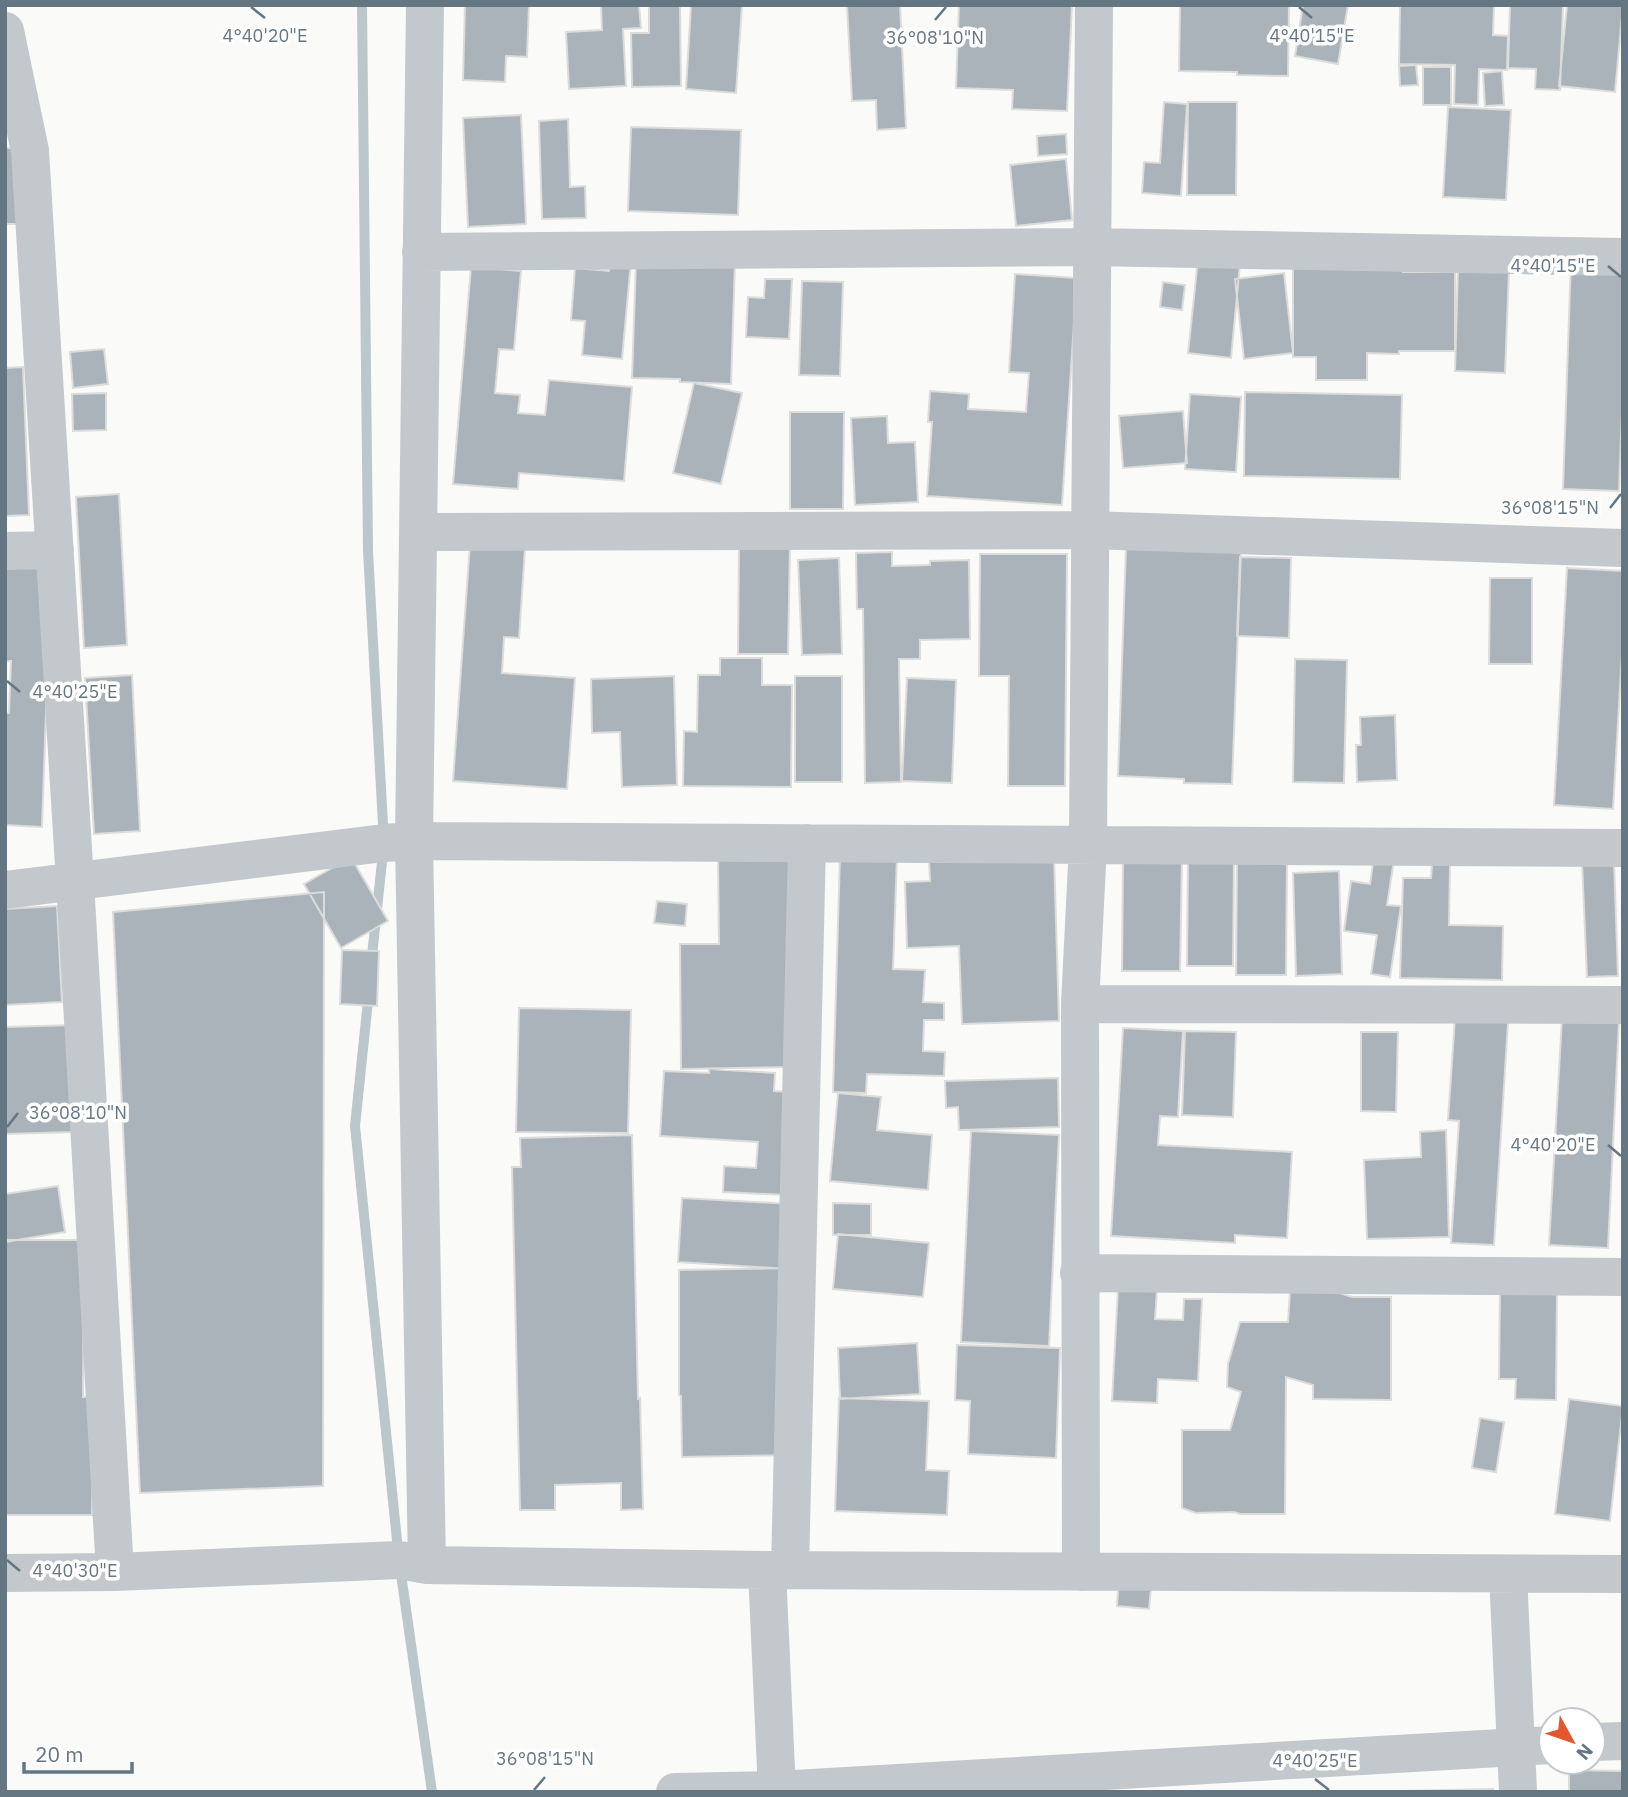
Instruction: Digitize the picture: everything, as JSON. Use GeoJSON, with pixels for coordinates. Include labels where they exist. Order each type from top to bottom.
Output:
{"type":"FeatureCollection","features":[{"type":"Feature","properties":{"kind":"street"},"geometry":{"type":"LineString","coordinates":[[425,5],[414,841],[427,1565]]}},
{"type":"Feature","properties":{"kind":"street"},"geometry":{"type":"LineString","coordinates":[[1081,1572],[1080,1004],[1087,845],[1094,5]]}},
{"type":"Feature","properties":{"kind":"street"},"geometry":{"type":"LineString","coordinates":[[5,31],[30,151],[115,1572]]}},
{"type":"Feature","properties":{"kind":"street"},"geometry":{"type":"LineString","coordinates":[[421,252],[1093,247],[1623,257]]}},
{"type":"Feature","properties":{"kind":"street"},"geometry":{"type":"LineString","coordinates":[[418,532],[1090,530],[1623,548]]}},
{"type":"Feature","properties":{"kind":"street"},"geometry":{"type":"LineString","coordinates":[[5,551],[55,550]]}},
{"type":"Feature","properties":{"kind":"street"},"geometry":{"type":"LineString","coordinates":[[5,890],[414,841],[1623,848]]}},
{"type":"Feature","properties":{"kind":"street"},"geometry":{"type":"LineString","coordinates":[[777,1791],[779,1570],[807,843]]}},
{"type":"Feature","properties":{"kind":"street"},"geometry":{"type":"LineString","coordinates":[[1080,1004],[1623,1005]]}},
{"type":"Feature","properties":{"kind":"street"},"geometry":{"type":"LineString","coordinates":[[1079,1273],[1623,1277]]}},
{"type":"Feature","properties":{"kind":"street"},"geometry":{"type":"LineString","coordinates":[[5,1573],[115,1572],[399,1560],[427,1565],[779,1570],[1623,1574]]}},
{"type":"Feature","properties":{"kind":"street"},"geometry":{"type":"LineString","coordinates":[[1508,1574],[1533,1746],[1518,1792]]}},
{"type":"Feature","properties":{"kind":"street"},"geometry":{"type":"LineString","coordinates":[[675,1792],[777,1791],[1533,1746]]}},
{"type":"Feature","properties":{"kind":"building"},"geometry":{"type":"Polygon","coordinates":[[[465,5],[529,5],[527,57],[506,56],[505,82],[463,80],[465,5]]]}},
{"type":"Feature","properties":{"kind":"building"},"geometry":{"type":"Polygon","coordinates":[[[601,5],[639,5],[641,28],[623,29],[626,86],[569,89],[566,32],[602,30],[601,5]]]}},
{"type":"Feature","properties":{"kind":"building"},"geometry":{"type":"Polygon","coordinates":[[[649,5],[680,5],[681,86],[632,87],[631,33],[649,33],[649,5]]]}},
{"type":"Feature","properties":{"kind":"building"},"geometry":{"type":"Polygon","coordinates":[[[691,5],[742,5],[736,93],[686,89],[691,5]]]}},
{"type":"Feature","properties":{"kind":"building"},"geometry":{"type":"Polygon","coordinates":[[[847,5],[900,5],[906,128],[877,130],[876,100],[852,101],[847,5]]]}},
{"type":"Feature","properties":{"kind":"building"},"geometry":{"type":"Polygon","coordinates":[[[959,5],[1072,5],[1067,111],[1012,109],[1013,90],[956,88],[959,5]]]}},
{"type":"Feature","properties":{"kind":"building"},"geometry":{"type":"Polygon","coordinates":[[[1180,5],[1289,5],[1288,76],[1179,71],[1180,5]]]}},
{"type":"Feature","properties":{"kind":"building"},"geometry":{"type":"Polygon","coordinates":[[[1303,5],[1348,5],[1338,64],[1295,56],[1303,5]]]}},
{"type":"Feature","properties":{"kind":"building"},"geometry":{"type":"Polygon","coordinates":[[[1400,5],[1494,5],[1493,35],[1508,36],[1507,70],[1479,69],[1478,105],[1454,104],[1455,65],[1399,64],[1400,5]]]}},
{"type":"Feature","properties":{"kind":"building"},"geometry":{"type":"Polygon","coordinates":[[[1510,5],[1563,5],[1560,90],[1535,89],[1536,69],[1508,68],[1510,5]]]}},
{"type":"Feature","properties":{"kind":"building"},"geometry":{"type":"Polygon","coordinates":[[[1567,5],[1623,5],[1615,92],[1559,86],[1567,5]]]}},
{"type":"Feature","properties":{"kind":"building"},"geometry":{"type":"Polygon","coordinates":[[[1416,65],[1418,85],[1400,86],[1399,66],[1416,65]]]}},
{"type":"Feature","properties":{"kind":"building"},"geometry":{"type":"Polygon","coordinates":[[[1423,67],[1451,67],[1451,105],[1423,105],[1423,67]]]}},
{"type":"Feature","properties":{"kind":"building"},"geometry":{"type":"Polygon","coordinates":[[[1502,71],[1504,105],[1485,106],[1483,73],[1502,71]]]}},
{"type":"Feature","properties":{"kind":"building"},"geometry":{"type":"Polygon","coordinates":[[[1164,102],[1187,104],[1181,196],[1142,193],[1144,162],[1160,163],[1164,102]]]}},
{"type":"Feature","properties":{"kind":"building"},"geometry":{"type":"Polygon","coordinates":[[[1188,102],[1237,102],[1236,195],[1187,195],[1188,102]]]}},
{"type":"Feature","properties":{"kind":"building"},"geometry":{"type":"Polygon","coordinates":[[[1448,107],[1511,110],[1506,200],[1443,197],[1448,107]]]}},
{"type":"Feature","properties":{"kind":"building"},"geometry":{"type":"Polygon","coordinates":[[[521,115],[526,224],[468,227],[463,118],[521,115]]]}},
{"type":"Feature","properties":{"kind":"building"},"geometry":{"type":"Polygon","coordinates":[[[568,119],[570,187],[585,186],[586,218],[542,219],[539,121],[568,119]]]}},
{"type":"Feature","properties":{"kind":"building"},"geometry":{"type":"Polygon","coordinates":[[[631,127],[741,130],[738,215],[628,211],[631,127]]]}},
{"type":"Feature","properties":{"kind":"building"},"geometry":{"type":"Polygon","coordinates":[[[1066,134],[1067,154],[1038,156],[1037,136],[1066,134]]]}},
{"type":"Feature","properties":{"kind":"building"},"geometry":{"type":"Polygon","coordinates":[[[5,148],[20,148],[20,224],[5,224],[5,148]]]}},
{"type":"Feature","properties":{"kind":"building"},"geometry":{"type":"Polygon","coordinates":[[[1066,159],[1072,220],[1016,226],[1010,165],[1066,159]]]}},
{"type":"Feature","properties":{"kind":"building"},"geometry":{"type":"Polygon","coordinates":[[[1198,259],[1240,264],[1231,358],[1188,353],[1198,259]]]}},
{"type":"Feature","properties":{"kind":"building"},"geometry":{"type":"Polygon","coordinates":[[[610,260],[631,261],[622,359],[582,355],[585,321],[571,320],[575,268],[609,271],[610,260]]]}},
{"type":"Feature","properties":{"kind":"building"},"geometry":{"type":"Polygon","coordinates":[[[1571,260],[1623,261],[1623,386],[1619,491],[1563,489],[1571,260]]]}},
{"type":"Feature","properties":{"kind":"building"},"geometry":{"type":"Polygon","coordinates":[[[636,262],[735,262],[731,384],[632,378],[636,262]]]}},
{"type":"Feature","properties":{"kind":"building"},"geometry":{"type":"Polygon","coordinates":[[[1293,263],[1403,267],[1403,272],[1455,272],[1455,351],[1367,353],[1367,380],[1316,380],[1316,357],[1293,357],[1293,263]]]}},
{"type":"Feature","properties":{"kind":"building"},"geometry":{"type":"Polygon","coordinates":[[[471,267],[521,271],[514,350],[499,349],[495,393],[520,395],[518,413],[545,415],[549,380],[632,387],[624,481],[519,473],[518,489],[453,484],[471,267]]]}},
{"type":"Feature","properties":{"kind":"building"},"geometry":{"type":"Polygon","coordinates":[[[1458,268],[1509,270],[1505,373],[1455,371],[1458,268]]]}},
{"type":"Feature","properties":{"kind":"building"},"geometry":{"type":"Polygon","coordinates":[[[1284,273],[1293,353],[1244,359],[1235,279],[1284,273]]]}},
{"type":"Feature","properties":{"kind":"building"},"geometry":{"type":"Polygon","coordinates":[[[1015,274],[1077,278],[1062,505],[927,496],[932,422],[928,422],[930,391],[969,394],[968,409],[1026,412],[1029,373],[1009,372],[1015,274]]]}},
{"type":"Feature","properties":{"kind":"building"},"geometry":{"type":"Polygon","coordinates":[[[765,279],[792,279],[789,339],[746,337],[748,297],[764,298],[765,279]]]}},
{"type":"Feature","properties":{"kind":"building"},"geometry":{"type":"Polygon","coordinates":[[[802,281],[843,282],[840,376],[799,375],[802,281]]]}},
{"type":"Feature","properties":{"kind":"building"},"geometry":{"type":"Polygon","coordinates":[[[1163,282],[1185,285],[1182,310],[1160,307],[1163,282]]]}},
{"type":"Feature","properties":{"kind":"building"},"geometry":{"type":"Polygon","coordinates":[[[104,349],[108,384],[73,388],[70,352],[104,349]]]}},
{"type":"Feature","properties":{"kind":"building"},"geometry":{"type":"Polygon","coordinates":[[[23,367],[29,515],[5,516],[5,368],[23,367]]]}},
{"type":"Feature","properties":{"kind":"building"},"geometry":{"type":"Polygon","coordinates":[[[694,383],[742,393],[721,484],[673,473],[694,383]]]}},
{"type":"Feature","properties":{"kind":"building"},"geometry":{"type":"Polygon","coordinates":[[[1245,392],[1402,395],[1400,479],[1244,476],[1245,392]]]}},
{"type":"Feature","properties":{"kind":"building"},"geometry":{"type":"Polygon","coordinates":[[[106,393],[106,430],[73,431],[72,394],[106,393]]]}},
{"type":"Feature","properties":{"kind":"building"},"geometry":{"type":"Polygon","coordinates":[[[1190,394],[1241,397],[1236,472],[1185,469],[1190,394]]]}},
{"type":"Feature","properties":{"kind":"building"},"geometry":{"type":"Polygon","coordinates":[[[1183,411],[1187,463],[1123,468],[1119,416],[1183,411]]]}},
{"type":"Feature","properties":{"kind":"building"},"geometry":{"type":"Polygon","coordinates":[[[790,412],[844,412],[843,509],[790,509],[790,412]]]}},
{"type":"Feature","properties":{"kind":"building"},"geometry":{"type":"Polygon","coordinates":[[[887,416],[888,443],[915,442],[918,502],[855,505],[851,418],[887,416]]]}},
{"type":"Feature","properties":{"kind":"building"},"geometry":{"type":"Polygon","coordinates":[[[119,494],[127,645],[84,648],[76,497],[119,494]]]}},
{"type":"Feature","properties":{"kind":"building"},"geometry":{"type":"Polygon","coordinates":[[[470,544],[525,548],[519,638],[504,637],[502,673],[575,678],[567,789],[453,781],[470,544]]]}},
{"type":"Feature","properties":{"kind":"building"},"geometry":{"type":"Polygon","coordinates":[[[790,545],[788,654],[738,654],[739,546],[790,545]]]}},
{"type":"Feature","properties":{"kind":"building"},"geometry":{"type":"Polygon","coordinates":[[[1126,547],[1241,552],[1232,784],[1184,783],[1184,779],[1118,776],[1126,547]]]}},
{"type":"Feature","properties":{"kind":"building"},"geometry":{"type":"Polygon","coordinates":[[[892,552],[892,566],[969,560],[970,639],[920,640],[920,659],[899,659],[901,782],[865,783],[863,609],[857,609],[856,553],[892,552]]]}},
{"type":"Feature","properties":{"kind":"building"},"geometry":{"type":"Polygon","coordinates":[[[980,554],[1067,554],[1065,786],[1008,786],[1009,676],[979,676],[980,554]]]}},
{"type":"Feature","properties":{"kind":"building"},"geometry":{"type":"Polygon","coordinates":[[[1240,557],[1291,558],[1289,638],[1237,636],[1240,557]]]}},
{"type":"Feature","properties":{"kind":"building"},"geometry":{"type":"Polygon","coordinates":[[[839,558],[842,654],[802,655],[798,560],[839,558]]]}},
{"type":"Feature","properties":{"kind":"building"},"geometry":{"type":"Polygon","coordinates":[[[5,564],[51,565],[42,827],[5,825],[5,713],[9,713],[11,661],[5,661],[5,564]]]}},
{"type":"Feature","properties":{"kind":"building"},"geometry":{"type":"Polygon","coordinates":[[[1567,568],[1623,571],[1623,636],[1613,809],[1554,805],[1567,568]]]}},
{"type":"Feature","properties":{"kind":"building"},"geometry":{"type":"Polygon","coordinates":[[[1490,578],[1532,578],[1532,664],[1489,664],[1490,578]]]}},
{"type":"Feature","properties":{"kind":"building"},"geometry":{"type":"Polygon","coordinates":[[[720,658],[762,658],[762,685],[792,685],[791,787],[683,786],[684,731],[697,732],[698,675],[720,675],[720,658]]]}},
{"type":"Feature","properties":{"kind":"building"},"geometry":{"type":"Polygon","coordinates":[[[1295,659],[1347,660],[1344,783],[1293,782],[1295,659]]]}},
{"type":"Feature","properties":{"kind":"building"},"geometry":{"type":"Polygon","coordinates":[[[132,675],[140,831],[94,834],[85,678],[132,675]]]}},
{"type":"Feature","properties":{"kind":"building"},"geometry":{"type":"Polygon","coordinates":[[[674,676],[677,785],[622,787],[620,732],[592,733],[591,679],[674,676]]]}},
{"type":"Feature","properties":{"kind":"building"},"geometry":{"type":"Polygon","coordinates":[[[795,676],[842,676],[842,782],[795,782],[795,676]]]}},
{"type":"Feature","properties":{"kind":"building"},"geometry":{"type":"Polygon","coordinates":[[[907,678],[956,680],[952,783],[902,781],[907,678]]]}},
{"type":"Feature","properties":{"kind":"building"},"geometry":{"type":"Polygon","coordinates":[[[1395,715],[1397,780],[1357,782],[1356,745],[1361,745],[1360,717],[1395,715]]]}},
{"type":"Feature","properties":{"kind":"building"},"geometry":{"type":"Polygon","coordinates":[[[792,855],[792,1067],[681,1069],[680,944],[719,944],[718,856],[792,855]]]}},
{"type":"Feature","properties":{"kind":"building"},"geometry":{"type":"Polygon","coordinates":[[[840,855],[897,856],[893,969],[925,970],[923,1002],[944,1003],[944,1020],[924,1020],[923,1051],[945,1052],[944,1076],[867,1074],[866,1093],[833,1092],[840,855]]]}},
{"type":"Feature","properties":{"kind":"building"},"geometry":{"type":"Polygon","coordinates":[[[1054,855],[1059,1021],[962,1024],[959,946],[907,948],[905,882],[930,881],[929,859],[1054,855]]]}},
{"type":"Feature","properties":{"kind":"building"},"geometry":{"type":"Polygon","coordinates":[[[1188,855],[1234,855],[1233,966],[1187,966],[1188,855]]]}},
{"type":"Feature","properties":{"kind":"building"},"geometry":{"type":"Polygon","coordinates":[[[1237,855],[1287,856],[1286,975],[1236,975],[1237,855]]]}},
{"type":"Feature","properties":{"kind":"building"},"geometry":{"type":"Polygon","coordinates":[[[1123,856],[1182,856],[1180,971],[1122,971],[1123,856]]]}},
{"type":"Feature","properties":{"kind":"building"},"geometry":{"type":"Polygon","coordinates":[[[351,857],[388,921],[341,948],[304,884],[351,857]]]}},
{"type":"Feature","properties":{"kind":"building"},"geometry":{"type":"Polygon","coordinates":[[[1374,857],[1394,860],[1387,905],[1401,906],[1390,977],[1371,974],[1377,935],[1344,931],[1351,881],[1370,884],[1374,857]]]}},
{"type":"Feature","properties":{"kind":"building"},"geometry":{"type":"Polygon","coordinates":[[[1614,861],[1618,976],[1587,977],[1582,862],[1614,861]]]}},
{"type":"Feature","properties":{"kind":"building"},"geometry":{"type":"Polygon","coordinates":[[[1432,864],[1450,864],[1449,925],[1503,926],[1502,980],[1400,978],[1403,878],[1431,878],[1432,864]]]}},
{"type":"Feature","properties":{"kind":"building"},"geometry":{"type":"Polygon","coordinates":[[[1339,871],[1342,974],[1296,976],[1293,873],[1339,871]]]}},
{"type":"Feature","properties":{"kind":"building"},"geometry":{"type":"Polygon","coordinates":[[[324,892],[323,1486],[140,1493],[113,912],[324,892]]]}},
{"type":"Feature","properties":{"kind":"building"},"geometry":{"type":"Polygon","coordinates":[[[657,901],[687,904],[685,926],[654,923],[657,901]]]}},
{"type":"Feature","properties":{"kind":"building"},"geometry":{"type":"Polygon","coordinates":[[[57,906],[62,1002],[5,1005],[5,909],[57,906]]]}},
{"type":"Feature","properties":{"kind":"building"},"geometry":{"type":"Polygon","coordinates":[[[342,950],[379,951],[377,1006],[340,1004],[342,950]]]}},
{"type":"Feature","properties":{"kind":"building"},"geometry":{"type":"Polygon","coordinates":[[[519,1008],[631,1010],[628,1133],[516,1132],[519,1008]]]}},
{"type":"Feature","properties":{"kind":"building"},"geometry":{"type":"Polygon","coordinates":[[[1455,1018],[1508,1022],[1494,1245],[1451,1243],[1459,1121],[1448,1120],[1455,1018]]]}},
{"type":"Feature","properties":{"kind":"building"},"geometry":{"type":"Polygon","coordinates":[[[1562,1018],[1619,1021],[1608,1248],[1549,1245],[1562,1018]]]}},
{"type":"Feature","properties":{"kind":"building"},"geometry":{"type":"Polygon","coordinates":[[[73,1025],[74,1132],[5,1134],[5,1027],[73,1025]]]}},
{"type":"Feature","properties":{"kind":"building"},"geometry":{"type":"Polygon","coordinates":[[[1123,1028],[1183,1031],[1178,1117],[1160,1116],[1158,1145],[1292,1152],[1287,1238],[1235,1235],[1235,1243],[1111,1236],[1123,1028]]]}},
{"type":"Feature","properties":{"kind":"building"},"geometry":{"type":"Polygon","coordinates":[[[1185,1031],[1236,1032],[1233,1117],[1182,1115],[1185,1031]]]}},
{"type":"Feature","properties":{"kind":"building"},"geometry":{"type":"Polygon","coordinates":[[[1361,1032],[1398,1032],[1396,1112],[1361,1111],[1361,1032]]]}},
{"type":"Feature","properties":{"kind":"building"},"geometry":{"type":"Polygon","coordinates":[[[709,1069],[775,1073],[774,1091],[792,1092],[786,1195],[723,1192],[724,1166],[756,1168],[758,1142],[660,1136],[664,1071],[709,1073],[709,1069]]]}},
{"type":"Feature","properties":{"kind":"building"},"geometry":{"type":"Polygon","coordinates":[[[1058,1078],[1059,1127],[959,1130],[958,1107],[946,1108],[945,1081],[1058,1078]]]}},
{"type":"Feature","properties":{"kind":"building"},"geometry":{"type":"Polygon","coordinates":[[[838,1093],[881,1097],[877,1130],[932,1135],[928,1190],[830,1181],[838,1093]]]}},
{"type":"Feature","properties":{"kind":"building"},"geometry":{"type":"Polygon","coordinates":[[[1446,1130],[1449,1237],[1367,1239],[1364,1160],[1421,1157],[1420,1132],[1446,1130]]]}},
{"type":"Feature","properties":{"kind":"building"},"geometry":{"type":"Polygon","coordinates":[[[971,1131],[1059,1135],[1049,1346],[961,1342],[971,1131]]]}},
{"type":"Feature","properties":{"kind":"building"},"geometry":{"type":"Polygon","coordinates":[[[632,1135],[643,1509],[621,1510],[621,1483],[555,1485],[555,1510],[520,1510],[512,1167],[521,1167],[520,1138],[632,1135]]]}},
{"type":"Feature","properties":{"kind":"building"},"geometry":{"type":"Polygon","coordinates":[[[58,1186],[65,1232],[5,1242],[5,1194],[58,1186]]]}},
{"type":"Feature","properties":{"kind":"building"},"geometry":{"type":"Polygon","coordinates":[[[682,1198],[792,1204],[788,1269],[678,1262],[682,1198]]]}},
{"type":"Feature","properties":{"kind":"building"},"geometry":{"type":"Polygon","coordinates":[[[833,1203],[871,1204],[871,1235],[833,1235],[833,1203]]]}},
{"type":"Feature","properties":{"kind":"building"},"geometry":{"type":"Polygon","coordinates":[[[838,1234],[929,1243],[923,1297],[833,1289],[838,1234]]]}},
{"type":"Feature","properties":{"kind":"building"},"geometry":{"type":"Polygon","coordinates":[[[5,1240],[84,1240],[83,1397],[93,1397],[92,1515],[5,1515],[5,1240]]]}},
{"type":"Feature","properties":{"kind":"building"},"geometry":{"type":"Polygon","coordinates":[[[789,1268],[791,1455],[682,1457],[679,1270],[789,1268]]]}},
{"type":"Feature","properties":{"kind":"building"},"geometry":{"type":"Polygon","coordinates":[[[1500,1287],[1557,1287],[1556,1400],[1515,1399],[1516,1379],[1499,1379],[1500,1287]]]}},
{"type":"Feature","properties":{"kind":"building"},"geometry":{"type":"Polygon","coordinates":[[[1118,1288],[1157,1290],[1155,1319],[1183,1320],[1184,1299],[1202,1299],[1198,1381],[1158,1379],[1157,1403],[1112,1401],[1118,1288]]]}},
{"type":"Feature","properties":{"kind":"building"},"geometry":{"type":"Polygon","coordinates":[[[1290,1292],[1336,1292],[1352,1297],[1391,1297],[1391,1400],[1313,1399],[1313,1385],[1286,1377],[1285,1514],[1196,1513],[1182,1508],[1182,1430],[1230,1430],[1241,1392],[1227,1387],[1228,1364],[1240,1322],[1288,1322],[1290,1292]]]}},
{"type":"Feature","properties":{"kind":"building"},"geometry":{"type":"Polygon","coordinates":[[[917,1343],[920,1394],[840,1399],[838,1348],[917,1343]]]}},
{"type":"Feature","properties":{"kind":"building"},"geometry":{"type":"Polygon","coordinates":[[[957,1345],[1060,1348],[1056,1458],[968,1454],[970,1401],[955,1400],[957,1345]]]}},
{"type":"Feature","properties":{"kind":"building"},"geometry":{"type":"Polygon","coordinates":[[[839,1398],[929,1401],[926,1470],[949,1471],[947,1515],[835,1511],[839,1398]]]}},
{"type":"Feature","properties":{"kind":"building"},"geometry":{"type":"Polygon","coordinates":[[[1569,1399],[1623,1406],[1610,1521],[1555,1514],[1569,1399]]]}},
{"type":"Feature","properties":{"kind":"building"},"geometry":{"type":"Polygon","coordinates":[[[1480,1418],[1504,1422],[1496,1472],[1472,1468],[1480,1418]]]}},
{"type":"Feature","properties":{"kind":"building"},"geometry":{"type":"Polygon","coordinates":[[[1119,1576],[1152,1579],[1149,1609],[1117,1606],[1119,1576]]]}},
{"type":"Feature","properties":{"kind":"building"},"geometry":{"type":"Polygon","coordinates":[[[1607,1771],[1623,1771],[1623,1792],[1569,1792],[1569,1776],[1607,1776],[1607,1771]]]}},
{"type":"Feature","properties":{"kind":"building"},"geometry":{"type":"Polygon","coordinates":[[[1493,1789],[1493,1792],[1353,1792],[1493,1789]]]}},
{"type":"Feature","properties":{"kind":"waterway"},"geometry":{"type":"LineString","coordinates":[[362,5],[368,551],[384,843],[371,965]]}},
{"type":"Feature","properties":{"kind":"waterway"},"geometry":{"type":"LineString","coordinates":[[369,991],[355,1126],[399,1560],[432,1792]]}}]}
